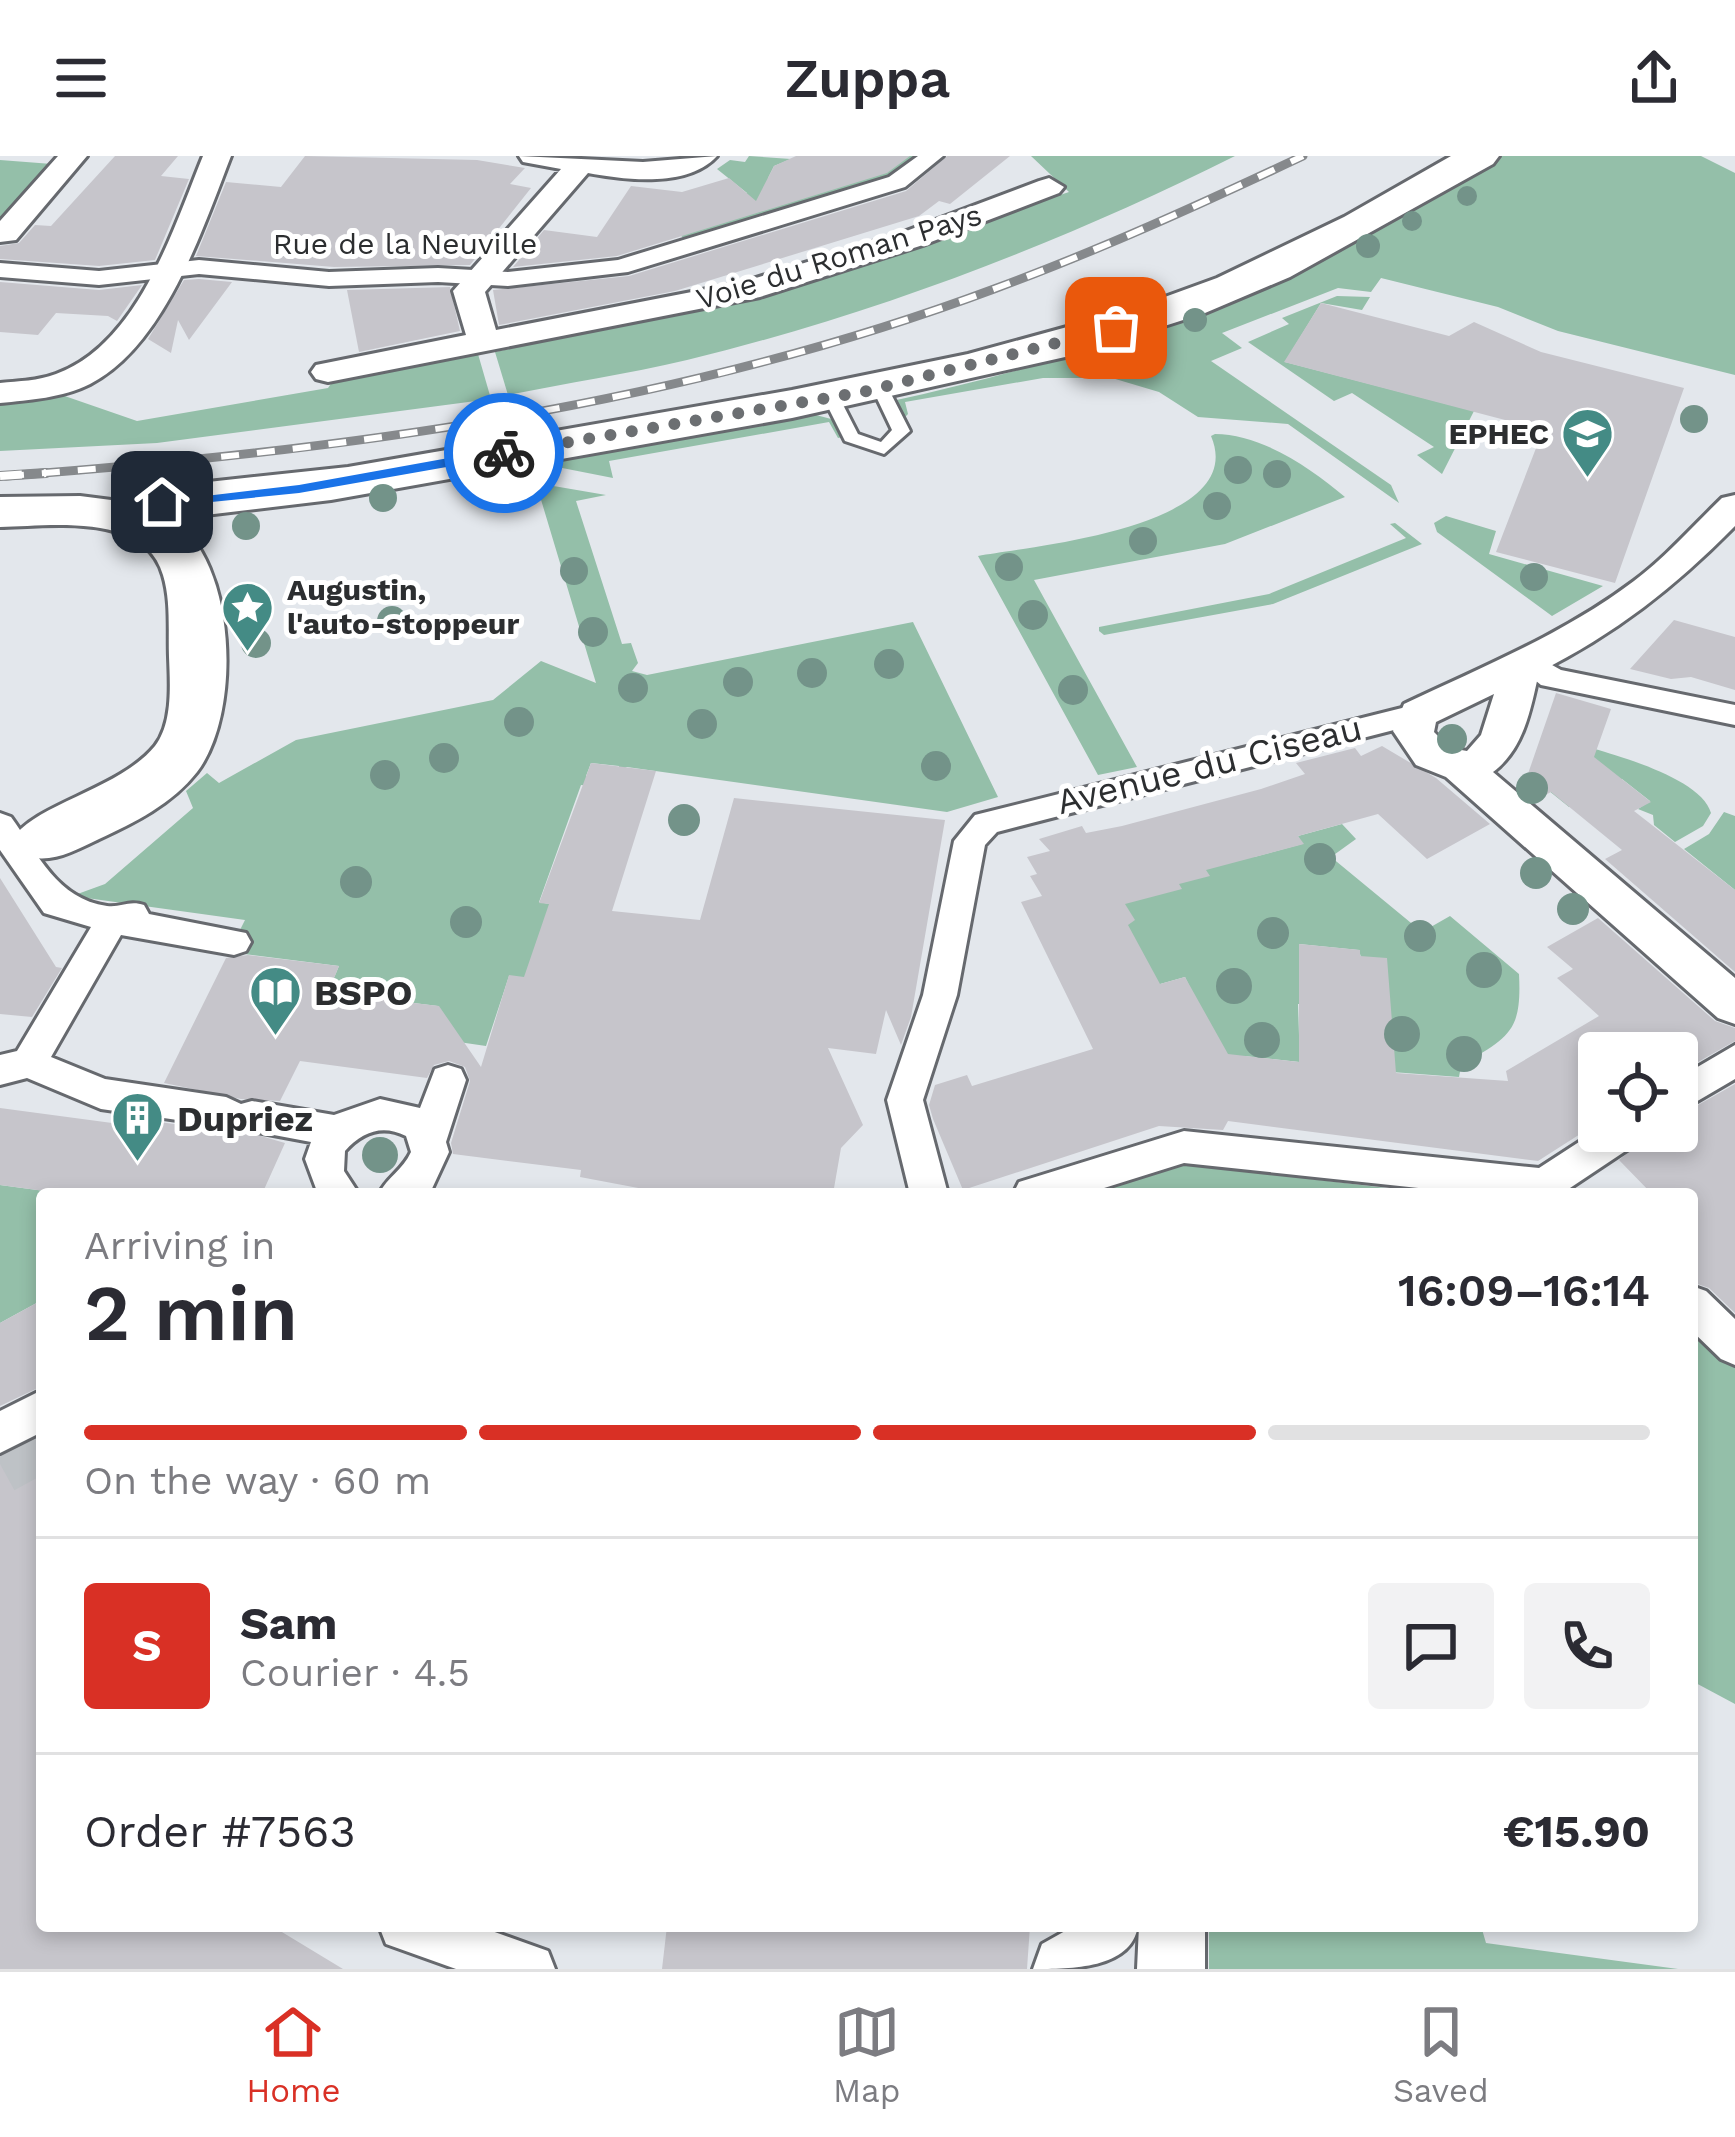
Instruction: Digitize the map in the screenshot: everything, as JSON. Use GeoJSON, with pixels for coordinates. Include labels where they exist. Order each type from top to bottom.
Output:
{"type":"FeatureCollection","features":[{"type":"Feature","properties":{"kind":"main road"},"geometry":{"type":"LineString","coordinates":[[119,518],[162,502],[299,489],[855,393],[1049,349],[1150,318],[1272,270],[1385,214],[1480,156]]}},
{"type":"Feature","properties":{"kind":"main road"},"geometry":{"type":"LineString","coordinates":[[180,554],[221,522],[299,489]]}},
{"type":"Feature","properties":{"kind":"main road"},"geometry":{"type":"LineString","coordinates":[[0,512],[83,512],[157,531],[180,554],[188,573],[197,697],[180,756],[149,786],[21,833]]}},
{"type":"Feature","properties":{"kind":"street"},"geometry":{"type":"LineString","coordinates":[[5,234],[73,156]]}},
{"type":"Feature","properties":{"kind":"street"},"geometry":{"type":"LineString","coordinates":[[0,393],[59,386],[87,376],[108,360],[173,268],[217,156]]}},
{"type":"Feature","properties":{"kind":"street"},"geometry":{"type":"LineString","coordinates":[[533,156],[649,170],[679,167],[703,156]]}},
{"type":"Feature","properties":{"kind":"street","name":"Rue de la Neuville"},"geometry":{"type":"LineString","coordinates":[[0,270],[99,278],[173,268],[329,280],[508,279],[620,267],[898,182],[932,156]]}},
{"type":"Feature","properties":{"kind":"street"},"geometry":{"type":"LineString","coordinates":[[484,344],[469,291],[582,162]]}},
{"type":"Feature","properties":{"kind":"street","name":"Voie du Roman Pays"},"geometry":{"type":"LineString","coordinates":[[328,372],[749,290],[911,239],[1049,187]]}},
{"type":"Feature","properties":{"kind":"street","name":"Avenue du Ciseau"},"geometry":{"type":"LineString","coordinates":[[927,1188],[905,1100],[940,995],[970,841],[986,823],[1418,714],[1580,636],[1649,588],[1735,506]]}},
{"type":"Feature","properties":{"kind":"street"},"geometry":{"type":"LineString","coordinates":[[1461,768],[1484,761],[1498,746],[1524,662],[1552,678],[1735,715]]}},
{"type":"Feature","properties":{"kind":"street","name":"Avenue du Ciseau"},"geometry":{"type":"LineString","coordinates":[[1418,714],[1413,731],[1422,747],[1438,760],[1461,768]]}},
{"type":"Feature","properties":{"kind":"street"},"geometry":{"type":"LineString","coordinates":[[1461,768],[1735,1005]]}},
{"type":"Feature","properties":{"kind":"street"},"geometry":{"type":"LineString","coordinates":[[21,833],[56,904],[112,921],[234,942]]}},
{"type":"Feature","properties":{"kind":"street"},"geometry":{"type":"LineString","coordinates":[[153,907],[112,921],[15,1066],[101,1094],[339,1132]]}},
{"type":"Feature","properties":{"kind":"street"},"geometry":{"type":"LineString","coordinates":[[1698,1084],[1735,1060]]}},
{"type":"Feature","properties":{"kind":"street"},"geometry":{"type":"LineString","coordinates":[[404,1188],[426,1167],[429,1138],[448,1080]]}},
{"type":"Feature","properties":{"kind":"street"},"geometry":{"type":"LineString","coordinates":[[334,1188],[323,1168],[325,1153],[339,1132],[360,1117],[395,1112],[422,1126],[429,1138]]}},
{"type":"Feature","properties":{"kind":"street"},"geometry":{"type":"LineString","coordinates":[[1052,1188],[1184,1147],[1545,1188]]}},
{"type":"Feature","properties":{"kind":"street"},"geometry":{"type":"LineString","coordinates":[[1555,1188],[1600,1152]]}},
{"type":"Feature","properties":{"kind":"street"},"geometry":{"type":"LineString","coordinates":[[1698,1310],[1735,1346]]}},
{"type":"Feature","properties":{"kind":"street"},"geometry":{"type":"LineString","coordinates":[[0,1433],[36,1413]]}},
{"type":"Feature","properties":{"kind":"street"},"geometry":{"type":"LineString","coordinates":[[422,1932],[530,1969]]}},
{"type":"Feature","properties":{"kind":"street"},"geometry":{"type":"LineString","coordinates":[[1058,1969],[1060,1962],[1113,1932]]}},
{"type":"Feature","properties":{"kind":"street"},"geometry":{"type":"LineString","coordinates":[[1171,1969],[1172,1932]]}},
{"type":"Feature","properties":{"kind":"lane"},"geometry":{"type":"LineString","coordinates":[[855,393],[901,430],[884,448],[851,436],[855,393]]}},
{"type":"Feature","properties":{"kind":"green space"},"geometry":{"type":"Polygon","coordinates":[[[749,156],[791,159],[774,166],[768,178],[837,156],[921,156],[888,179],[687,241],[680,235],[747,193],[717,169],[730,160],[745,162],[749,156]]]}},
{"type":"Feature","properties":{"kind":"green space"},"geometry":{"type":"Polygon","coordinates":[[[1031,156],[1235,156],[1035,247],[898,298],[687,360],[508,395],[495,352],[776,290],[1069,192],[1031,156]]]}},
{"type":"Feature","properties":{"kind":"green space"},"geometry":{"type":"Polygon","coordinates":[[[1502,156],[1701,156],[1735,173],[1735,375],[1558,331],[1498,307],[1381,278],[1371,292],[1338,288],[1222,333],[1242,348],[1211,361],[1391,485],[1399,503],[1288,424],[1198,417],[1159,392],[1112,378],[1043,378],[905,402],[908,414],[903,419],[892,401],[1052,360],[1208,307],[1359,240],[1502,156]]]}},
{"type":"Feature","properties":{"kind":"green space"},"geometry":{"type":"Polygon","coordinates":[[[0,160],[52,164],[0,222],[0,160]]]}},
{"type":"Feature","properties":{"kind":"green space"},"geometry":{"type":"Polygon","coordinates":[[[1337,296],[1370,297],[1362,310],[1321,303],[1285,362],[1474,411],[1442,474],[1417,455],[1434,447],[1352,393],[1334,401],[1248,342],[1289,324],[1282,318],[1337,296]]]}},
{"type":"Feature","properties":{"kind":"green space"},"geometry":{"type":"Polygon","coordinates":[[[478,354],[491,399],[157,443],[0,451],[0,397],[56,393],[137,421],[328,388],[335,378],[478,354]]]}},
{"type":"Feature","properties":{"kind":"green space"},"geometry":{"type":"Polygon","coordinates":[[[816,415],[835,420],[843,437],[838,438],[829,422],[609,461],[613,478],[529,466],[527,460],[816,415]]]}},
{"type":"Feature","properties":{"kind":"green space"},"geometry":{"type":"Polygon","coordinates":[[[1211,436],[1267,446],[1345,497],[1225,544],[1034,580],[1137,767],[1098,775],[978,556],[1086,538],[1169,511],[1199,492],[1214,467],[1211,436]]]}},
{"type":"Feature","properties":{"kind":"green space"},"geometry":{"type":"Polygon","coordinates":[[[536,483],[606,495],[576,501],[622,644],[631,643],[638,663],[632,671],[647,675],[913,622],[998,797],[947,812],[627,767],[619,771],[619,766],[591,763],[586,776],[591,786],[581,785],[539,902],[549,904],[623,989],[509,976],[486,1046],[445,1040],[438,1006],[357,996],[319,1013],[339,966],[229,952],[245,920],[72,896],[105,884],[193,808],[186,791],[207,773],[219,783],[296,740],[493,700],[541,661],[596,683],[536,483]]]}},
{"type":"Feature","properties":{"kind":"green space"},"geometry":{"type":"Polygon","coordinates":[[[1446,516],[1496,531],[1489,554],[1603,586],[1552,616],[1437,532],[1434,523],[1446,516]]]}},
{"type":"Feature","properties":{"kind":"green space"},"geometry":{"type":"Polygon","coordinates":[[[1390,524],[1422,544],[1273,604],[1104,635],[1099,631],[1099,627],[1269,594],[1406,538],[1390,524]]]}},
{"type":"Feature","properties":{"kind":"green space"},"geometry":{"type":"Polygon","coordinates":[[[1595,749],[1661,772],[1693,790],[1711,813],[1703,826],[1675,842],[1654,825],[1653,815],[1638,809],[1650,801],[1622,779],[1569,807],[1528,774],[1595,749]]]}},
{"type":"Feature","properties":{"kind":"green space"},"geometry":{"type":"Polygon","coordinates":[[[1724,812],[1735,816],[1735,890],[1684,849],[1709,834],[1724,812]]]}},
{"type":"Feature","properties":{"kind":"green space"},"geometry":{"type":"Polygon","coordinates":[[[1342,824],[1356,839],[1331,857],[1422,932],[1450,916],[1519,974],[1515,1021],[1501,1039],[1461,1066],[1459,1077],[1392,1072],[1359,950],[1299,944],[1305,1004],[1298,1004],[1299,1035],[1327,1065],[1244,1056],[1224,1059],[1185,977],[1153,986],[1081,878],[1176,879],[1201,862],[1248,849],[1254,857],[1302,844],[1298,836],[1342,824]]]}},
{"type":"Feature","properties":{"kind":"green space"},"geometry":{"type":"Polygon","coordinates":[[[1172,1162],[1386,1188],[1106,1188],[1172,1162]]]}},
{"type":"Feature","properties":{"kind":"green space"},"geometry":{"type":"Polygon","coordinates":[[[0,1185],[36,1190],[36,1303],[0,1323],[0,1185]]]}},
{"type":"Feature","properties":{"kind":"green space"},"geometry":{"type":"Polygon","coordinates":[[[1698,1335],[1735,1366],[1735,1704],[1698,1684],[1698,1335]]]}},
{"type":"Feature","properties":{"kind":"green space"},"geometry":{"type":"Polygon","coordinates":[[[1209,1932],[1483,1932],[1486,1943],[1678,1969],[1209,1969],[1209,1932]]]}},
{"type":"Feature","properties":{"kind":"building"},"geometry":{"type":"Polygon","coordinates":[[[115,156],[178,156],[161,176],[189,179],[155,260],[99,266],[0,259],[0,246],[19,243],[35,225],[51,226],[115,156]]]}},
{"type":"Feature","properties":{"kind":"building"},"geometry":{"type":"Polygon","coordinates":[[[305,156],[477,160],[525,168],[510,184],[531,188],[470,265],[334,267],[196,256],[226,182],[281,187],[305,156]]]}},
{"type":"Feature","properties":{"kind":"building"},"geometry":{"type":"Polygon","coordinates":[[[796,156],[910,156],[887,173],[617,256],[513,267],[544,230],[597,237],[631,186],[682,192],[729,178],[756,201],[774,166],[796,156]]]}},
{"type":"Feature","properties":{"kind":"building"},"geometry":{"type":"Polygon","coordinates":[[[947,156],[1010,156],[950,204],[939,201],[919,216],[675,291],[499,325],[493,290],[629,276],[906,191],[947,156]]]}},
{"type":"Feature","properties":{"kind":"building"},"geometry":{"type":"Polygon","coordinates":[[[184,280],[232,282],[189,340],[178,320],[171,353],[148,339],[184,280]]]}},
{"type":"Feature","properties":{"kind":"building"},"geometry":{"type":"Polygon","coordinates":[[[0,282],[99,290],[142,285],[117,321],[108,316],[56,313],[38,335],[0,332],[0,282]]]}},
{"type":"Feature","properties":{"kind":"building"},"geometry":{"type":"Polygon","coordinates":[[[450,287],[460,331],[359,352],[347,290],[450,287]]]}},
{"type":"Feature","properties":{"kind":"building","name":"EPHEC"},"geometry":{"type":"Polygon","coordinates":[[[1321,303],[1449,336],[1474,322],[1541,352],[1684,388],[1615,583],[1496,552],[1543,430],[1284,362],[1321,303]]]}},
{"type":"Feature","properties":{"kind":"building"},"geometry":{"type":"Polygon","coordinates":[[[1674,620],[1735,637],[1735,690],[1691,677],[1671,679],[1630,669],[1674,620]]]}},
{"type":"Feature","properties":{"kind":"building"},"geometry":{"type":"Polygon","coordinates":[[[1556,693],[1611,709],[1594,757],[1651,802],[1634,811],[1735,890],[1735,972],[1605,859],[1622,850],[1551,792],[1534,801],[1522,791],[1556,693]]]}},
{"type":"Feature","properties":{"kind":"building"},"geometry":{"type":"Polygon","coordinates":[[[1382,746],[1436,778],[1490,824],[1427,859],[1378,814],[1298,836],[1304,844],[1206,870],[1210,876],[1179,884],[1182,889],[1125,904],[1135,920],[1128,925],[1160,984],[1185,977],[1228,1054],[1299,1062],[1299,944],[1360,950],[1360,956],[1387,958],[1396,1073],[1508,1081],[1506,1071],[1599,1016],[1557,978],[1573,969],[1547,947],[1598,918],[1715,1021],[1735,1028],[1735,1041],[1698,1062],[1698,1032],[1578,1032],[1578,1135],[1538,1161],[1228,1121],[1223,1130],[1159,1126],[962,1188],[929,1105],[935,1085],[967,1075],[972,1086],[1093,1049],[1021,902],[1042,896],[1030,876],[1037,874],[1027,857],[1050,851],[1039,839],[1082,826],[1086,833],[1122,826],[1261,789],[1305,774],[1296,763],[1355,748],[1361,756],[1382,746]]]}},
{"type":"Feature","properties":{"kind":"building"},"geometry":{"type":"Polygon","coordinates":[[[591,763],[656,771],[612,911],[700,920],[734,798],[945,820],[911,1017],[901,1045],[886,1010],[876,1054],[828,1048],[863,1125],[841,1148],[834,1188],[638,1188],[580,1177],[581,1170],[453,1154],[451,1143],[470,1081],[465,1067],[449,1061],[434,1065],[427,1078],[300,1061],[280,1101],[241,1099],[164,1083],[226,958],[248,955],[339,966],[328,993],[439,1006],[481,1067],[509,975],[524,977],[549,904],[539,903],[591,763]]]}},
{"type":"Feature","properties":{"kind":"building"},"geometry":{"type":"Polygon","coordinates":[[[0,878],[56,967],[62,968],[32,1017],[0,1014],[0,878]]]}},
{"type":"Feature","properties":{"kind":"building"},"geometry":{"type":"Polygon","coordinates":[[[1735,1084],[1735,1313],[1709,1288],[1698,1284],[1698,1188],[1646,1188],[1619,1160],[1629,1152],[1698,1152],[1698,1105],[1735,1084]]]}},
{"type":"Feature","properties":{"kind":"building","name":"Dupriez"},"geometry":{"type":"Polygon","coordinates":[[[0,1108],[142,1127],[145,1120],[237,1129],[285,1143],[265,1188],[36,1190],[0,1185],[0,1108]]]}},
{"type":"Feature","properties":{"kind":"building"},"geometry":{"type":"Polygon","coordinates":[[[36,1303],[36,1389],[0,1406],[0,1323],[36,1303]]]}},
{"type":"Feature","properties":{"kind":"building"},"geometry":{"type":"Polygon","coordinates":[[[36,1440],[36,1932],[282,1932],[343,1969],[0,1969],[0,1457],[36,1440]]]}},
{"type":"Feature","properties":{"kind":"building"},"geometry":{"type":"Polygon","coordinates":[[[666,1932],[1030,1932],[1027,1969],[662,1969],[666,1932]]]}},
{"type":"Feature","properties":{"kind":"tunnel"},"geometry":{"type":"LineString","coordinates":[[0,1464],[36,1444]]}},
{"type":"Feature","properties":{"kind":"railway"},"geometry":{"type":"LineString","coordinates":[[34,474],[383,437],[631,393],[753,364],[875,330],[1034,274],[1303,156]]}},
{"type":"Feature","properties":{"kind":"railway"},"geometry":{"type":"LineString","coordinates":[[34,474],[46,473]]}},
{"type":"Feature","properties":{"kind":"railway"},"geometry":{"type":"LineString","coordinates":[[0,476],[34,474]]}},
{"type":"Feature","properties":{"kind":"railway"},"geometry":{"type":"LineString","coordinates":[[6,476],[34,474]]}},
{"type":"Feature","properties":{"kind":"way so far"},"geometry":{"type":"LineString","coordinates":[[504,453],[863,392],[1049,349],[1116,328]]}},
{"type":"Feature","properties":{"kind":"place","name":"EPHEC"},"geometry":{"type":"Point","coordinates":[1588,480]}},
{"type":"Feature","properties":{"kind":"place","name":"Augustin, l'auto-stoppeur"},"geometry":{"type":"Point","coordinates":[248,653]}},
{"type":"Feature","properties":{"kind":"place","name":"BSPO"},"geometry":{"type":"Point","coordinates":[275,1038]}},
{"type":"Feature","properties":{"kind":"place","name":"Dupriez"},"geometry":{"type":"Point","coordinates":[138,1164]}},
{"type":"Feature","properties":{"kind":"route"},"geometry":{"type":"LineString","coordinates":[[162,502],[299,489],[504,453]]}}]}
